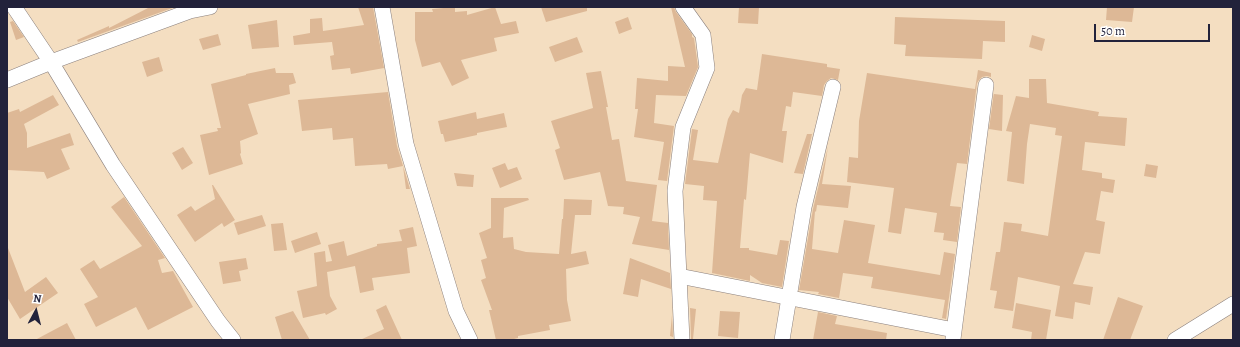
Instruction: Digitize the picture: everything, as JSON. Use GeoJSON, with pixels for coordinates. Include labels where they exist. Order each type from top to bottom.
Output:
{"type":"FeatureCollection","features":[{"type":"Feature","properties":{"kind":"street"},"geometry":{"type":"LineString","coordinates":[[14,7],[51,62],[118,171],[218,321],[233,340]]}},
{"type":"Feature","properties":{"kind":"street"},"geometry":{"type":"LineString","coordinates":[[7,80],[51,62],[190,11],[210,7]]}},
{"type":"Feature","properties":{"kind":"street"},"geometry":{"type":"LineString","coordinates":[[382,7],[406,144],[456,310],[470,340]]}},
{"type":"Feature","properties":{"kind":"street"},"geometry":{"type":"LineString","coordinates":[[682,340],[675,191],[683,127],[707,68],[703,35],[683,7]]}},
{"type":"Feature","properties":{"kind":"street"},"geometry":{"type":"LineString","coordinates":[[679,276],[789,297],[953,335],[986,85]]}},
{"type":"Feature","properties":{"kind":"street"},"geometry":{"type":"LineString","coordinates":[[782,340],[804,207],[833,87]]}},
{"type":"Feature","properties":{"kind":"street"},"geometry":{"type":"LineString","coordinates":[[1175,340],[1233,304]]}},
{"type":"Feature","properties":{"kind":"building"},"geometry":{"type":"Polygon","coordinates":[[[150,7],[175,7],[78,42],[77,40],[109,26],[109,28],[150,7]]]}},
{"type":"Feature","properties":{"kind":"building"},"geometry":{"type":"Polygon","coordinates":[[[358,7],[373,7],[384,68],[351,74],[350,68],[332,70],[330,56],[334,55],[332,42],[294,45],[293,36],[310,33],[310,19],[322,18],[323,31],[364,25],[358,7]]]}},
{"type":"Feature","properties":{"kind":"building"},"geometry":{"type":"Polygon","coordinates":[[[455,7],[455,12],[467,11],[467,15],[495,7],[501,24],[516,21],[519,33],[494,38],[497,51],[461,60],[469,78],[452,86],[440,62],[422,67],[415,40],[415,12],[433,12],[432,9],[455,7]]]}},
{"type":"Feature","properties":{"kind":"building"},"geometry":{"type":"Polygon","coordinates":[[[541,7],[587,7],[587,11],[546,22],[541,7]]]}},
{"type":"Feature","properties":{"kind":"building"},"geometry":{"type":"Polygon","coordinates":[[[671,7],[674,7],[694,38],[698,67],[686,96],[656,95],[654,123],[674,126],[667,181],[658,180],[664,142],[634,137],[638,109],[635,109],[637,78],[668,81],[668,66],[685,67],[671,7]]]}},
{"type":"Feature","properties":{"kind":"building"},"geometry":{"type":"Polygon","coordinates":[[[739,7],[759,7],[758,24],[738,23],[739,7]]]}},
{"type":"Feature","properties":{"kind":"building"},"geometry":{"type":"Polygon","coordinates":[[[1107,7],[1134,7],[1132,22],[1106,20],[1107,7]]]}},
{"type":"Feature","properties":{"kind":"building"},"geometry":{"type":"Polygon","coordinates":[[[628,17],[632,29],[619,34],[615,22],[628,17]]]}},
{"type":"Feature","properties":{"kind":"building"},"geometry":{"type":"Polygon","coordinates":[[[895,17],[1005,21],[1005,42],[983,41],[982,59],[905,56],[906,45],[894,44],[895,17]]]}},
{"type":"Feature","properties":{"kind":"building"},"geometry":{"type":"Polygon","coordinates":[[[277,20],[279,47],[252,49],[248,25],[277,20]]]}},
{"type":"Feature","properties":{"kind":"building"},"geometry":{"type":"Polygon","coordinates":[[[13,21],[24,37],[16,40],[10,22],[13,21]]]}},
{"type":"Feature","properties":{"kind":"building"},"geometry":{"type":"Polygon","coordinates":[[[218,34],[221,45],[203,50],[199,39],[218,34]]]}},
{"type":"Feature","properties":{"kind":"building"},"geometry":{"type":"Polygon","coordinates":[[[1032,35],[1045,39],[1042,51],[1029,47],[1032,35]]]}},
{"type":"Feature","properties":{"kind":"building"},"geometry":{"type":"Polygon","coordinates":[[[577,37],[583,52],[555,62],[549,47],[577,37]]]}},
{"type":"Feature","properties":{"kind":"building"},"geometry":{"type":"Polygon","coordinates":[[[762,54],[827,64],[827,67],[840,69],[838,80],[831,78],[824,85],[822,96],[793,92],[791,107],[786,106],[782,131],[787,131],[783,163],[750,153],[740,248],[749,248],[749,250],[777,255],[780,240],[789,241],[782,287],[762,283],[750,275],[750,281],[712,273],[717,201],[703,200],[704,186],[685,184],[692,129],[698,130],[693,160],[718,163],[728,119],[733,110],[739,113],[742,95],[746,88],[757,90],[762,54]]]}},
{"type":"Feature","properties":{"kind":"building"},"geometry":{"type":"Polygon","coordinates":[[[159,57],[163,71],[147,77],[142,62],[159,57]]]}},
{"type":"Feature","properties":{"kind":"building"},"geometry":{"type":"Polygon","coordinates":[[[275,68],[276,73],[293,73],[296,83],[289,85],[290,94],[248,104],[258,134],[240,141],[240,154],[243,164],[209,175],[200,135],[218,131],[217,128],[221,128],[211,84],[246,74],[275,68]]]}},
{"type":"Feature","properties":{"kind":"building"},"geometry":{"type":"Polygon","coordinates":[[[978,70],[991,73],[991,77],[982,77],[977,83],[967,164],[957,163],[950,206],[961,207],[957,242],[943,240],[944,233],[934,232],[937,213],[905,208],[901,234],[888,232],[894,188],[847,182],[849,157],[858,158],[859,121],[867,73],[975,89],[978,70]]]}},
{"type":"Feature","properties":{"kind":"building"},"geometry":{"type":"Polygon","coordinates":[[[601,71],[608,107],[606,107],[612,140],[619,139],[626,181],[657,185],[652,221],[668,223],[669,250],[632,244],[640,217],[623,214],[624,207],[608,206],[600,172],[564,180],[555,150],[560,148],[551,121],[593,108],[586,73],[601,71]]]}},
{"type":"Feature","properties":{"kind":"building"},"geometry":{"type":"Polygon","coordinates":[[[1029,79],[1046,79],[1047,103],[1099,112],[1098,116],[1127,118],[1125,146],[1085,142],[1082,170],[1102,173],[1102,178],[1115,180],[1113,193],[1101,191],[1096,220],[1105,222],[1100,254],[1085,252],[1073,284],[1093,287],[1090,305],[1075,302],[1073,319],[1055,316],[1060,286],[1018,277],[1013,311],[994,308],[997,291],[990,290],[996,252],[1000,252],[1004,222],[1022,224],[1021,231],[1048,236],[1062,136],[1055,135],[1056,128],[1030,124],[1024,184],[1007,181],[1012,132],[1006,131],[1016,96],[1029,98],[1029,79]]]}},
{"type":"Feature","properties":{"kind":"building"},"geometry":{"type":"Polygon","coordinates":[[[388,92],[397,146],[410,189],[406,189],[403,166],[388,169],[387,164],[355,166],[353,138],[333,140],[332,128],[302,131],[298,100],[388,92]]]}},
{"type":"Feature","properties":{"kind":"building"},"geometry":{"type":"Polygon","coordinates":[[[994,92],[994,94],[1003,95],[1002,131],[989,129],[994,92]]]}},
{"type":"Feature","properties":{"kind":"building"},"geometry":{"type":"Polygon","coordinates":[[[53,95],[59,105],[24,124],[27,133],[27,148],[70,133],[74,145],[61,149],[70,169],[47,179],[44,172],[8,170],[7,113],[19,109],[20,112],[53,95]]]}},
{"type":"Feature","properties":{"kind":"building"},"geometry":{"type":"Polygon","coordinates":[[[476,112],[477,119],[504,113],[507,127],[477,133],[477,135],[445,142],[443,134],[441,134],[438,121],[476,112]]]}},
{"type":"Feature","properties":{"kind":"building"},"geometry":{"type":"Polygon","coordinates":[[[807,134],[812,134],[803,174],[794,173],[807,134]]]}},
{"type":"Feature","properties":{"kind":"building"},"geometry":{"type":"Polygon","coordinates":[[[183,147],[193,163],[182,170],[172,153],[183,147]]]}},
{"type":"Feature","properties":{"kind":"building"},"geometry":{"type":"Polygon","coordinates":[[[828,147],[822,184],[851,186],[848,208],[817,205],[816,212],[815,211],[812,249],[838,253],[844,220],[875,225],[868,263],[940,275],[944,252],[955,254],[946,319],[942,318],[945,300],[871,288],[873,277],[843,273],[839,298],[818,294],[819,292],[799,290],[813,209],[828,147]]]}},
{"type":"Feature","properties":{"kind":"building"},"geometry":{"type":"Polygon","coordinates":[[[505,163],[508,170],[517,167],[522,179],[500,188],[492,168],[505,163]]]}},
{"type":"Feature","properties":{"kind":"building"},"geometry":{"type":"Polygon","coordinates":[[[1146,164],[1158,166],[1156,178],[1144,176],[1146,164]]]}},
{"type":"Feature","properties":{"kind":"building"},"geometry":{"type":"Polygon","coordinates":[[[454,173],[474,175],[473,187],[457,186],[454,173]]]}},
{"type":"Feature","properties":{"kind":"building"},"geometry":{"type":"Polygon","coordinates":[[[212,185],[235,220],[224,227],[222,223],[195,242],[177,215],[191,206],[195,211],[215,199],[212,185]]]}},
{"type":"Feature","properties":{"kind":"building"},"geometry":{"type":"Polygon","coordinates":[[[124,197],[165,258],[158,260],[162,273],[173,271],[193,307],[148,330],[136,307],[96,327],[84,304],[98,297],[80,269],[94,260],[100,269],[142,246],[111,207],[124,197]]]}},
{"type":"Feature","properties":{"kind":"building"},"geometry":{"type":"Polygon","coordinates":[[[491,198],[528,198],[529,200],[504,208],[503,238],[513,237],[514,249],[526,252],[559,254],[564,199],[592,200],[591,215],[575,215],[571,254],[586,251],[589,264],[566,269],[567,300],[571,321],[549,325],[550,330],[518,336],[518,338],[510,340],[496,340],[489,310],[492,310],[481,280],[486,278],[481,260],[487,258],[479,233],[491,228],[491,198]]]}},
{"type":"Feature","properties":{"kind":"building"},"geometry":{"type":"Polygon","coordinates":[[[262,215],[266,226],[238,235],[234,223],[262,215]]]}},
{"type":"Feature","properties":{"kind":"building"},"geometry":{"type":"Polygon","coordinates":[[[283,223],[287,250],[274,251],[271,224],[283,223]]]}},
{"type":"Feature","properties":{"kind":"building"},"geometry":{"type":"Polygon","coordinates":[[[413,227],[417,246],[407,248],[410,273],[372,278],[374,290],[360,293],[355,266],[327,272],[330,296],[337,309],[326,315],[325,313],[303,318],[297,291],[317,286],[314,253],[325,251],[326,262],[332,261],[328,245],[344,241],[347,256],[377,246],[377,244],[402,241],[399,230],[413,227]]]}},
{"type":"Feature","properties":{"kind":"building"},"geometry":{"type":"Polygon","coordinates":[[[317,232],[321,244],[295,253],[291,241],[317,232]]]}},
{"type":"Feature","properties":{"kind":"building"},"geometry":{"type":"Polygon","coordinates":[[[7,248],[25,292],[46,277],[58,293],[20,319],[7,297],[7,248]]]}},
{"type":"Feature","properties":{"kind":"building"},"geometry":{"type":"Polygon","coordinates":[[[246,258],[248,269],[239,271],[241,281],[223,284],[219,262],[246,258]]]}},
{"type":"Feature","properties":{"kind":"building"},"geometry":{"type":"Polygon","coordinates":[[[630,258],[670,273],[671,289],[641,279],[638,297],[623,294],[630,258]]]}},
{"type":"Feature","properties":{"kind":"building"},"geometry":{"type":"Polygon","coordinates":[[[1118,297],[1143,306],[1130,340],[1103,340],[1118,297]]]}},
{"type":"Feature","properties":{"kind":"building"},"geometry":{"type":"Polygon","coordinates":[[[1016,303],[1051,310],[1046,340],[1031,340],[1032,332],[1012,328],[1016,303]]]}},
{"type":"Feature","properties":{"kind":"building"},"geometry":{"type":"Polygon","coordinates":[[[386,305],[402,340],[360,340],[384,329],[376,310],[386,305]]]}},
{"type":"Feature","properties":{"kind":"building"},"geometry":{"type":"Polygon","coordinates":[[[690,308],[696,309],[693,339],[691,339],[690,308]]]}},
{"type":"Feature","properties":{"kind":"building"},"geometry":{"type":"Polygon","coordinates":[[[293,311],[310,340],[282,340],[275,317],[293,311]]]}},
{"type":"Feature","properties":{"kind":"building"},"geometry":{"type":"Polygon","coordinates":[[[720,311],[740,312],[738,338],[718,336],[720,311]]]}},
{"type":"Feature","properties":{"kind":"building"},"geometry":{"type":"Polygon","coordinates":[[[818,312],[837,316],[835,324],[887,333],[886,340],[813,340],[818,312]]]}},
{"type":"Feature","properties":{"kind":"building"},"geometry":{"type":"Polygon","coordinates":[[[672,315],[673,337],[670,336],[672,315]]]}},
{"type":"Feature","properties":{"kind":"building"},"geometry":{"type":"Polygon","coordinates":[[[67,323],[76,340],[35,340],[67,323]]]}}]}
